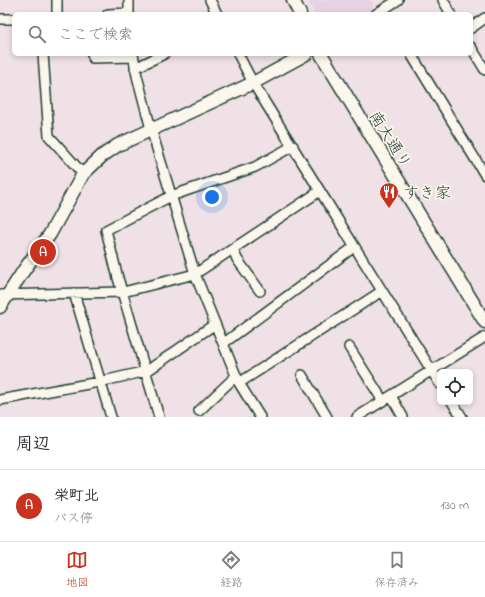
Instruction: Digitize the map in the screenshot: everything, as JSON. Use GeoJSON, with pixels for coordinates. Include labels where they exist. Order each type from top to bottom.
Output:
{"type":"FeatureCollection","features":[{"type":"Feature","properties":{"kind":"street"},"geometry":{"type":"LineString","coordinates":[[57,0],[57,12]]}},
{"type":"Feature","properties":{"kind":"street"},"geometry":{"type":"LineString","coordinates":[[129,0],[129,12]]}},
{"type":"Feature","properties":{"kind":"street"},"geometry":{"type":"LineString","coordinates":[[210,0],[216,12]]}},
{"type":"Feature","properties":{"kind":"street"},"geometry":{"type":"LineString","coordinates":[[293,0],[299,12]]}},
{"type":"Feature","properties":{"kind":"street"},"geometry":{"type":"LineString","coordinates":[[379,0],[382,12],[398,0]]}},
{"type":"Feature","properties":{"kind":"street"},"geometry":{"type":"LineString","coordinates":[[443,0],[450,12]]}},
{"type":"Feature","properties":{"kind":"street"},"geometry":{"type":"LineString","coordinates":[[473,27],[485,18]]}},
{"type":"Feature","properties":{"kind":"street"},"geometry":{"type":"LineString","coordinates":[[0,19],[12,19]]}},
{"type":"Feature","properties":{"kind":"street"},"geometry":{"type":"LineString","coordinates":[[473,50],[485,70]]}},
{"type":"Feature","properties":{"kind":"street"},"geometry":{"type":"LineString","coordinates":[[43,56],[49,136],[84,174]]}},
{"type":"Feature","properties":{"kind":"street"},"geometry":{"type":"LineString","coordinates":[[92,56],[93,58],[133,56],[151,129],[195,274],[224,343],[237,379],[260,417]]}},
{"type":"Feature","properties":{"kind":"street"},"geometry":{"type":"LineString","coordinates":[[135,68],[160,56]]}},
{"type":"Feature","properties":{"kind":"street"},"geometry":{"type":"LineString","coordinates":[[239,56],[253,83],[437,379]]}},
{"type":"Feature","properties":{"kind":"street"},"geometry":{"type":"LineString","coordinates":[[0,306],[4,295],[50,234],[84,174],[102,156],[110,150],[151,129],[216,101],[302,56]]}},
{"type":"Feature","properties":{"kind":"street","name":"南大通り"},"geometry":{"type":"LineString","coordinates":[[322,56],[485,322]]}},
{"type":"Feature","properties":{"kind":"street"},"geometry":{"type":"LineString","coordinates":[[412,56],[485,175]]}},
{"type":"Feature","properties":{"kind":"street"},"geometry":{"type":"LineString","coordinates":[[159,417],[147,372],[118,278],[106,230],[171,196],[255,166],[293,146]]}},
{"type":"Feature","properties":{"kind":"street"},"geometry":{"type":"LineString","coordinates":[[4,295],[123,292],[195,274],[320,192]]}},
{"type":"Feature","properties":{"kind":"street"},"geometry":{"type":"LineString","coordinates":[[224,343],[354,247]]}},
{"type":"Feature","properties":{"kind":"street"},"geometry":{"type":"LineString","coordinates":[[233,249],[237,259],[260,291]]}},
{"type":"Feature","properties":{"kind":"street"},"geometry":{"type":"LineString","coordinates":[[198,411],[237,379],[382,291]]}},
{"type":"Feature","properties":{"kind":"street"},"geometry":{"type":"LineString","coordinates":[[74,293],[111,417]]}},
{"type":"Feature","properties":{"kind":"street"},"geometry":{"type":"LineString","coordinates":[[0,400],[147,372],[215,324]]}},
{"type":"Feature","properties":{"kind":"street"},"geometry":{"type":"LineString","coordinates":[[357,417],[485,337]]}},
{"type":"Feature","properties":{"kind":"street"},"geometry":{"type":"LineString","coordinates":[[349,347],[383,401]]}},
{"type":"Feature","properties":{"kind":"street"},"geometry":{"type":"LineString","coordinates":[[302,375],[327,417]]}},
{"type":"Feature","properties":{"kind":"street"},"geometry":{"type":"LineString","coordinates":[[391,396],[403,417]]}},
{"type":"Feature","properties":{"kind":"street"},"geometry":{"type":"LineString","coordinates":[[454,405],[462,417]]}},
{"type":"Feature","properties":{"kind":"shaded area"},"geometry":{"type":"Polygon","coordinates":[[[308,0],[371,0],[373,3],[372,9],[367,12],[314,12],[308,0]]]}},
{"type":"Feature","properties":{"kind":"place","name":"すき家"},"geometry":{"type":"Point","coordinates":[389,209]}},
{"type":"Feature","properties":{"kind":"place","name":"栄町北"},"geometry":{"type":"Point","coordinates":[43,252]}}]}
